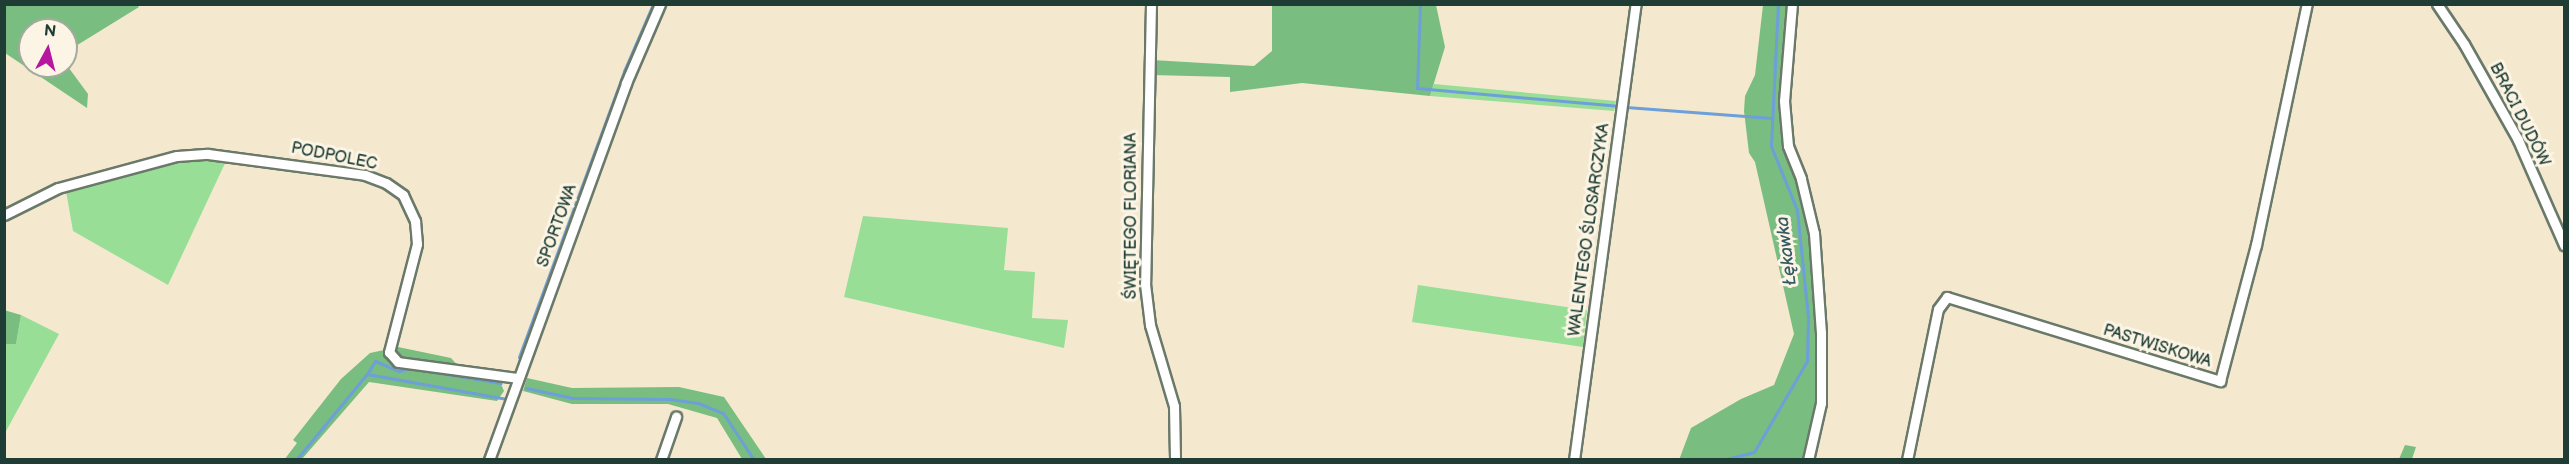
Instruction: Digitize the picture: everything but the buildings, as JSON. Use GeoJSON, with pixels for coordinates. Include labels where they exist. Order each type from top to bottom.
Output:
{"type":"FeatureCollection","features":[{"type":"Feature","properties":{"kind":"street","name":"SPORTOWA"},"geometry":{"type":"LineString","coordinates":[[489,459],[626,83],[660,4]]}},
{"type":"Feature","properties":{"kind":"street","name":"ŚWIĘTEGO FLORIANA"},"geometry":{"type":"LineString","coordinates":[[1151,4],[1145,284],[1150,325],[1174,406],[1175,459]]}},
{"type":"Feature","properties":{"kind":"street","name":"WALENTEGO ŚLOSARCZYKA"},"geometry":{"type":"LineString","coordinates":[[1574,459],[1636,4]]}},
{"type":"Feature","properties":{"kind":"street"},"geometry":{"type":"LineString","coordinates":[[1792,4],[1784,100],[1788,146],[1801,179],[1815,233],[1821,333],[1821,403],[1808,459]]}},
{"type":"Feature","properties":{"kind":"street","name":"PASTWISKOWA"},"geometry":{"type":"LineString","coordinates":[[1907,459],[1938,309],[1947,297],[2220,381],[2256,245],[2307,4]]}},
{"type":"Feature","properties":{"kind":"street","name":"BRACI DUDÓW"},"geometry":{"type":"LineString","coordinates":[[2437,4],[2464,44],[2518,140],[2565,245]]}},
{"type":"Feature","properties":{"kind":"street","name":"PODPOLEC"},"geometry":{"type":"LineString","coordinates":[[4,215],[58,188],[177,156],[208,154],[365,175],[386,183],[403,195],[415,221],[415,254],[389,352],[398,362],[518,378]]}},
{"type":"Feature","properties":{"kind":"street"},"geometry":{"type":"LineString","coordinates":[[661,459],[676,417]]}},
{"type":"Feature","properties":{"kind":"green space"},"geometry":{"type":"Polygon","coordinates":[[[5,5],[137,5],[139,7],[78,45],[78,18],[18,18],[18,62],[5,53],[5,5]]]}},
{"type":"Feature","properties":{"kind":"green space"},"geometry":{"type":"Polygon","coordinates":[[[1272,5],[1436,5],[1445,47],[1430,96],[1302,83],[1230,92],[1230,77],[1151,75],[1152,60],[1254,66],[1272,51],[1272,5]]]}},
{"type":"Feature","properties":{"kind":"green space"},"geometry":{"type":"Polygon","coordinates":[[[1763,5],[1788,5],[1781,101],[1812,235],[1818,330],[1817,403],[1810,440],[1802,459],[1679,460],[1691,428],[1741,399],[1774,385],[1794,334],[1755,162],[1749,153],[1744,111],[1745,96],[1755,75],[1763,5]]]}},
{"type":"Feature","properties":{"kind":"green space"},"geometry":{"type":"Polygon","coordinates":[[[42,78],[76,78],[88,94],[87,108],[42,78]]]}},
{"type":"Feature","properties":{"kind":"green space"},"geometry":{"type":"Polygon","coordinates":[[[1434,84],[1616,101],[1614,111],[1430,96],[1434,84]]]}},
{"type":"Feature","properties":{"kind":"green space"},"geometry":{"type":"Polygon","coordinates":[[[227,159],[168,285],[73,231],[66,191],[178,160],[227,159]]]}},
{"type":"Feature","properties":{"kind":"green space"},"geometry":{"type":"Polygon","coordinates":[[[863,216],[1008,228],[1004,270],[1035,272],[1032,318],[1068,320],[1064,348],[844,297],[863,216]]]}},
{"type":"Feature","properties":{"kind":"green space"},"geometry":{"type":"Polygon","coordinates":[[[1418,285],[1587,310],[1583,347],[1412,322],[1418,285]]]}},
{"type":"Feature","properties":{"kind":"green space"},"geometry":{"type":"Polygon","coordinates":[[[4,310],[21,315],[16,344],[5,344],[4,310]]]}},
{"type":"Feature","properties":{"kind":"green space"},"geometry":{"type":"Polygon","coordinates":[[[21,315],[59,334],[5,433],[5,344],[16,344],[21,315]]]}},
{"type":"Feature","properties":{"kind":"green space"},"geometry":{"type":"Polygon","coordinates":[[[398,347],[451,358],[468,377],[499,379],[504,391],[497,401],[369,382],[302,459],[284,460],[297,443],[293,440],[341,379],[370,353],[398,347]]]}},
{"type":"Feature","properties":{"kind":"green space"},"geometry":{"type":"Polygon","coordinates":[[[527,378],[572,388],[679,387],[724,397],[766,459],[742,459],[717,418],[668,404],[572,404],[523,391],[527,378]]]}},
{"type":"Feature","properties":{"kind":"green space"},"geometry":{"type":"Polygon","coordinates":[[[2405,445],[2416,447],[2412,459],[2399,459],[2405,445]]]}},
{"type":"Feature","properties":{"kind":"waterway"},"geometry":{"type":"LineString","coordinates":[[519,357],[624,71],[653,4]]}},
{"type":"Feature","properties":{"kind":"waterway"},"geometry":{"type":"LineString","coordinates":[[1420,4],[1417,88],[1617,106]]}},
{"type":"Feature","properties":{"kind":"waterway","name":"Łękawka"},"geometry":{"type":"LineString","coordinates":[[1722,460],[1754,452],[1807,361],[1808,317],[1797,210],[1771,146],[1778,4]]}},
{"type":"Feature","properties":{"kind":"waterway"},"geometry":{"type":"LineString","coordinates":[[1626,107],[1772,118]]}},
{"type":"Feature","properties":{"kind":"waterway"},"geometry":{"type":"LineString","coordinates":[[367,374],[375,361],[399,371],[409,368],[501,383]]}},
{"type":"Feature","properties":{"kind":"waterway"},"geometry":{"type":"LineString","coordinates":[[296,460],[367,374],[507,399],[506,402]]}},
{"type":"Feature","properties":{"kind":"waterway"},"geometry":{"type":"LineString","coordinates":[[526,388],[573,398],[670,399],[698,403],[723,413],[754,460]]}},
{"type":"Feature","properties":{"kind":"waterway"},"geometry":{"type":"LineString","coordinates":[[483,460],[500,416]]}}]}
